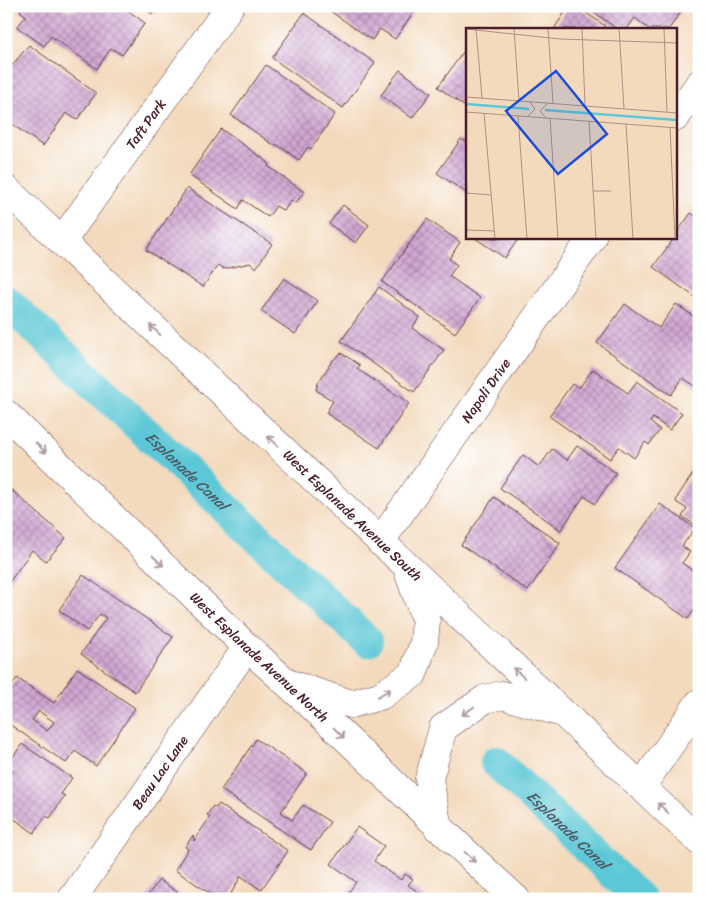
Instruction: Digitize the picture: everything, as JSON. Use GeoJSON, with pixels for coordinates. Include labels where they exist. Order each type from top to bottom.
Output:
{"type":"FeatureCollection","features":[{"type":"Feature","properties":{"kind":"main road","name":"Taft Park"},"geometry":{"type":"LineString","coordinates":[[62,242],[230,6]]}},
{"type":"Feature","properties":{"kind":"main road"},"geometry":{"type":"LineString","coordinates":[[678,113],[699,84]]}},
{"type":"Feature","properties":{"kind":"main road","name":"West Esplanade Avenue South"},"geometry":{"type":"LineString","coordinates":[[6,189],[699,841]]}},
{"type":"Feature","properties":{"kind":"main road","name":"Napoli Drive"},"geometry":{"type":"LineString","coordinates":[[380,542],[591,239]]}},
{"type":"Feature","properties":{"kind":"main road","name":"West Esplanade Avenue North"},"geometry":{"type":"LineString","coordinates":[[6,414],[247,647],[288,683],[438,828],[516,899]]}},
{"type":"Feature","properties":{"kind":"main road"},"geometry":{"type":"LineString","coordinates":[[288,683],[351,704],[380,696],[413,674],[424,642],[426,621],[408,569]]}},
{"type":"Feature","properties":{"kind":"main road","name":"Beau Lac Lane"},"geometry":{"type":"LineString","coordinates":[[72,899],[247,647]]}},
{"type":"Feature","properties":{"kind":"main road"},"geometry":{"type":"LineString","coordinates":[[438,828],[429,779],[443,728],[485,699],[502,694],[562,713]]}},
{"type":"Feature","properties":{"kind":"main road"},"geometry":{"type":"LineString","coordinates":[[641,787],[699,703]]}},
{"type":"Feature","properties":{"kind":"building"},"geometry":{"type":"Polygon","coordinates":[[[24,6],[62,6],[71,12],[75,6],[122,6],[145,23],[122,55],[111,48],[97,69],[51,36],[44,46],[17,27],[26,16],[20,11],[24,6]]]}},
{"type":"Feature","properties":{"kind":"building"},"geometry":{"type":"Polygon","coordinates":[[[142,6],[157,6],[152,14],[142,6]]]}},
{"type":"Feature","properties":{"kind":"building"},"geometry":{"type":"Polygon","coordinates":[[[323,6],[418,6],[395,39],[380,29],[372,40],[323,6]]]}},
{"type":"Feature","properties":{"kind":"building"},"geometry":{"type":"Polygon","coordinates":[[[569,6],[576,6],[605,26],[604,28],[555,28],[569,6]]]}},
{"type":"Feature","properties":{"kind":"building"},"geometry":{"type":"Polygon","coordinates":[[[593,6],[685,6],[670,28],[648,28],[635,18],[628,28],[616,28],[591,10],[593,6]]]}},
{"type":"Feature","properties":{"kind":"building"},"geometry":{"type":"Polygon","coordinates":[[[304,13],[375,63],[343,108],[272,58],[304,13]]]}},
{"type":"Feature","properties":{"kind":"building"},"geometry":{"type":"Polygon","coordinates":[[[29,45],[96,93],[77,120],[66,113],[43,146],[6,120],[6,67],[9,69],[29,45]]]}},
{"type":"Feature","properties":{"kind":"building"},"geometry":{"type":"Polygon","coordinates":[[[466,48],[466,108],[438,87],[466,48]]]}},
{"type":"Feature","properties":{"kind":"building"},"geometry":{"type":"Polygon","coordinates":[[[266,65],[335,114],[311,149],[308,147],[299,160],[276,144],[275,146],[231,115],[266,65]]]}},
{"type":"Feature","properties":{"kind":"building"},"geometry":{"type":"Polygon","coordinates":[[[400,70],[431,93],[412,118],[381,95],[400,70]]]}},
{"type":"Feature","properties":{"kind":"building"},"geometry":{"type":"Polygon","coordinates":[[[221,129],[269,163],[268,166],[304,192],[296,203],[291,200],[284,211],[276,206],[268,217],[243,200],[238,209],[189,175],[221,129]]]}},
{"type":"Feature","properties":{"kind":"building"},"geometry":{"type":"Polygon","coordinates":[[[461,139],[466,142],[466,193],[437,173],[461,139]]]}},
{"type":"Feature","properties":{"kind":"building"},"geometry":{"type":"Polygon","coordinates":[[[187,188],[272,244],[256,268],[250,263],[224,269],[218,265],[203,287],[146,250],[187,188]]]}},
{"type":"Feature","properties":{"kind":"building"},"geometry":{"type":"Polygon","coordinates":[[[343,205],[369,225],[356,243],[329,224],[343,205]]]}},
{"type":"Feature","properties":{"kind":"building"},"geometry":{"type":"Polygon","coordinates":[[[691,213],[699,219],[699,300],[653,267],[673,239],[678,239],[678,231],[691,213]]]}},
{"type":"Feature","properties":{"kind":"building"},"geometry":{"type":"Polygon","coordinates":[[[427,219],[460,242],[449,259],[457,265],[449,276],[480,298],[455,333],[382,282],[427,219]]]}},
{"type":"Feature","properties":{"kind":"building"},"geometry":{"type":"Polygon","coordinates":[[[476,239],[518,239],[505,258],[476,239]]]}},
{"type":"Feature","properties":{"kind":"building"},"geometry":{"type":"Polygon","coordinates":[[[284,278],[318,301],[295,334],[261,311],[284,278]]]}},
{"type":"Feature","properties":{"kind":"building"},"geometry":{"type":"Polygon","coordinates":[[[379,287],[420,317],[412,328],[444,350],[414,392],[341,341],[379,287]]]}},
{"type":"Feature","properties":{"kind":"building"},"geometry":{"type":"Polygon","coordinates":[[[625,304],[659,328],[676,304],[699,320],[699,384],[697,387],[683,378],[671,395],[597,343],[625,304]]]}},
{"type":"Feature","properties":{"kind":"building"},"geometry":{"type":"Polygon","coordinates":[[[341,353],[360,365],[357,369],[409,403],[379,448],[326,413],[333,401],[316,390],[318,383],[332,361],[341,353]]]}},
{"type":"Feature","properties":{"kind":"building"},"geometry":{"type":"Polygon","coordinates":[[[593,369],[628,393],[637,381],[682,413],[670,430],[653,418],[650,422],[660,430],[649,445],[645,442],[634,458],[619,447],[610,459],[549,416],[572,384],[579,388],[593,369]]]}},
{"type":"Feature","properties":{"kind":"building"},"geometry":{"type":"Polygon","coordinates":[[[577,446],[616,473],[595,504],[584,496],[561,530],[500,488],[523,455],[539,467],[552,449],[567,460],[577,446]]]}},
{"type":"Feature","properties":{"kind":"building"},"geometry":{"type":"Polygon","coordinates":[[[694,472],[696,479],[699,475],[699,527],[682,517],[687,509],[676,502],[694,472]]]}},
{"type":"Feature","properties":{"kind":"building"},"geometry":{"type":"Polygon","coordinates":[[[6,485],[66,538],[46,561],[32,550],[6,587],[6,485]]]}},
{"type":"Feature","properties":{"kind":"building"},"geometry":{"type":"Polygon","coordinates":[[[494,497],[560,543],[528,591],[461,545],[494,497]]]}},
{"type":"Feature","properties":{"kind":"building"},"geometry":{"type":"Polygon","coordinates":[[[660,504],[695,528],[682,546],[690,552],[682,563],[699,575],[699,603],[688,619],[615,568],[660,504]]]}},
{"type":"Feature","properties":{"kind":"building"},"geometry":{"type":"Polygon","coordinates":[[[83,575],[173,637],[135,692],[81,654],[106,618],[100,614],[87,631],[59,610],[83,575]]]}},
{"type":"Feature","properties":{"kind":"building"},"geometry":{"type":"Polygon","coordinates":[[[77,668],[135,708],[96,766],[75,751],[66,763],[6,722],[6,694],[17,678],[54,703],[77,668]],[[39,711],[32,720],[47,731],[54,722],[39,711]]]}},
{"type":"Feature","properties":{"kind":"building"},"geometry":{"type":"Polygon","coordinates":[[[256,739],[307,773],[281,812],[292,820],[303,805],[330,822],[311,850],[221,790],[256,739]]]}},
{"type":"Feature","properties":{"kind":"building"},"geometry":{"type":"Polygon","coordinates":[[[22,744],[72,778],[61,794],[65,796],[50,818],[46,816],[34,833],[6,813],[6,782],[13,771],[6,767],[22,744]]]}},
{"type":"Feature","properties":{"kind":"building"},"geometry":{"type":"Polygon","coordinates":[[[219,804],[288,851],[261,890],[241,876],[228,899],[218,899],[175,870],[188,849],[185,847],[193,835],[194,841],[210,817],[207,815],[213,806],[216,808],[219,804]]]}},
{"type":"Feature","properties":{"kind":"building"},"geometry":{"type":"Polygon","coordinates":[[[357,827],[384,846],[374,861],[401,880],[405,874],[413,879],[408,885],[428,899],[344,899],[356,882],[331,864],[357,827]]]}},
{"type":"Feature","properties":{"kind":"building"},"geometry":{"type":"Polygon","coordinates":[[[159,880],[188,899],[145,899],[159,880]]]}},
{"type":"Feature","properties":{"kind":"waterway","name":"Esplanade Canal"},"geometry":{"type":"LineString","coordinates":[[6,301],[367,641]]}},
{"type":"Feature","properties":{"kind":"waterway","name":"Esplanade Canal"},"geometry":{"type":"LineString","coordinates":[[496,762],[640,899]]}}]}
